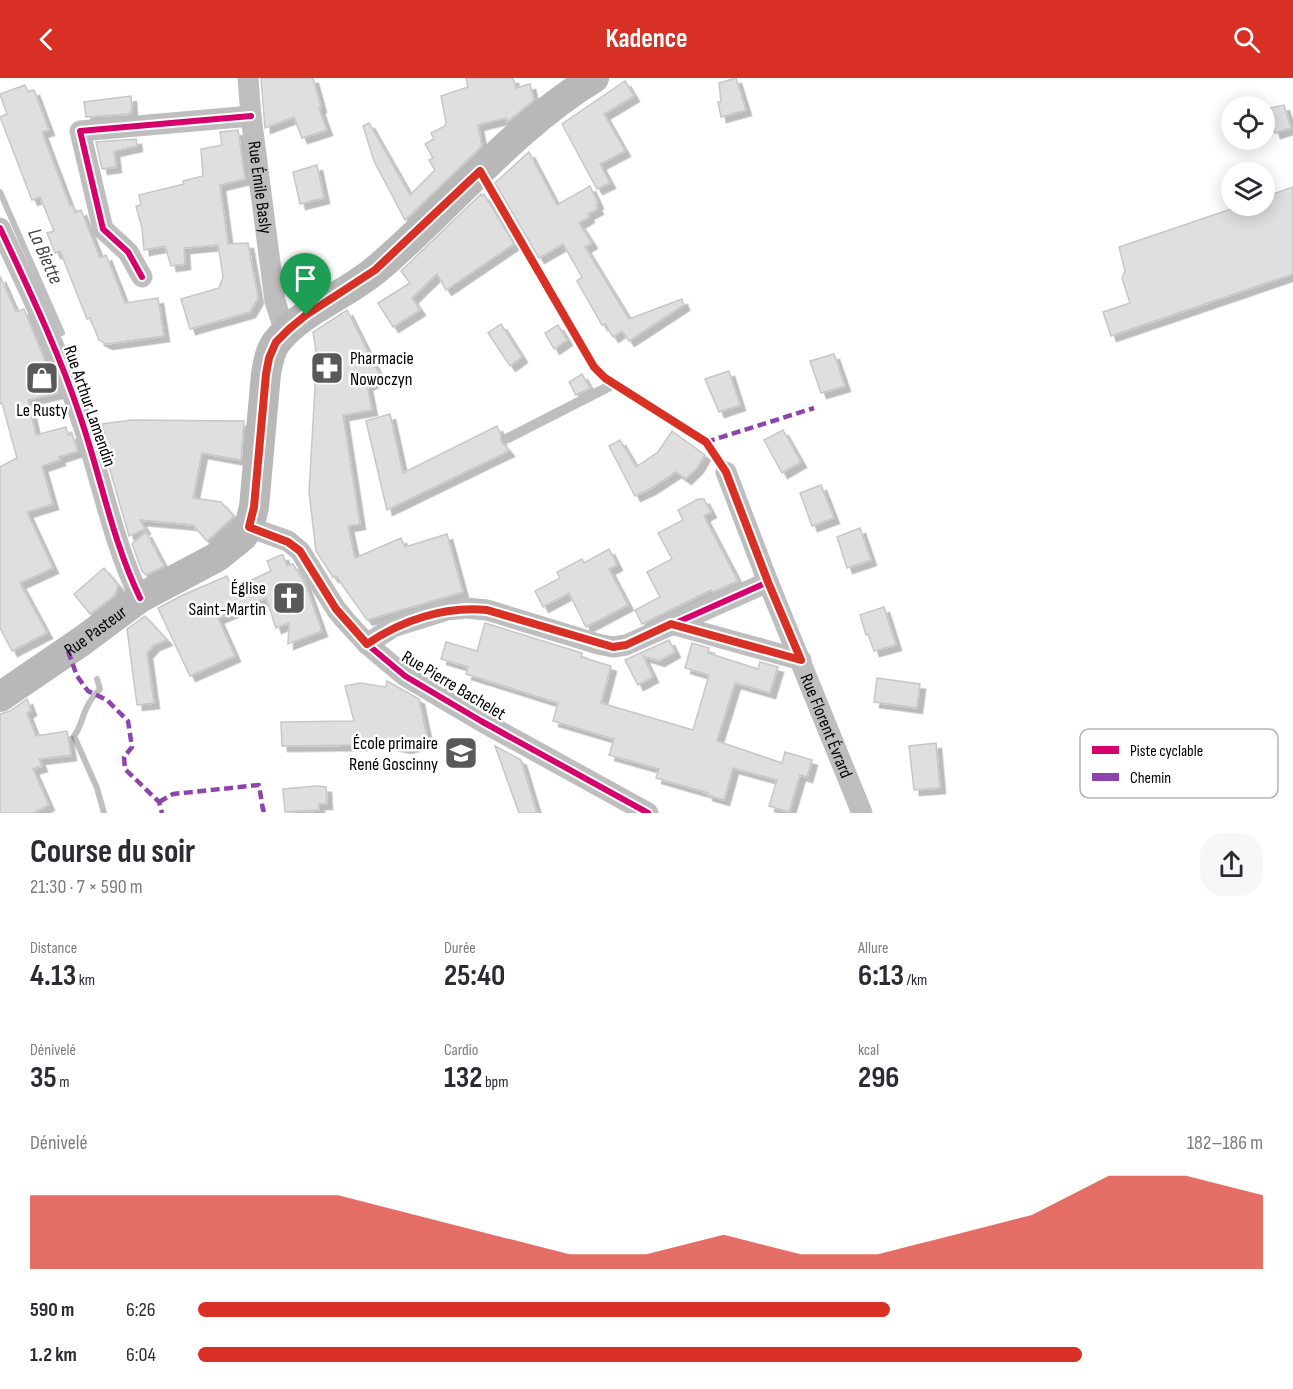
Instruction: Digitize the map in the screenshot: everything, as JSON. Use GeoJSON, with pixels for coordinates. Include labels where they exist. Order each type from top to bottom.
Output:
{"type":"FeatureCollection","features":[{"type":"Feature","properties":{"kind":"main road"},"geometry":{"type":"LineString","coordinates":[[249,527],[254,507],[269,358],[276,342],[306,315],[375,270],[525,129],[594,78]]}},
{"type":"Feature","properties":{"kind":"main road","name":"Rue Pasteur"},"geometry":{"type":"LineString","coordinates":[[0,697],[140,598],[217,557],[243,536],[249,527]]}},
{"type":"Feature","properties":{"kind":"street","name":"Rue Émile Basly"},"geometry":{"type":"LineString","coordinates":[[248,78],[275,301],[281,320],[289,329]]}},
{"type":"Feature","properties":{"kind":"street"},"geometry":{"type":"LineString","coordinates":[[142,278],[128,252],[103,229],[80,131],[251,116]]}},
{"type":"Feature","properties":{"kind":"street","name":"Rue Arthur Lamendin"},"geometry":{"type":"LineString","coordinates":[[0,228],[66,376],[93,453],[122,558],[140,598]]}},
{"type":"Feature","properties":{"kind":"street","name":"Rue Florent Évrard"},"geometry":{"type":"LineString","coordinates":[[726,472],[862,813]]}},
{"type":"Feature","properties":{"kind":"street","name":"Rue Pierre Bachelet"},"geometry":{"type":"LineString","coordinates":[[249,527],[288,542],[300,551],[336,609],[367,644],[386,661],[414,681],[481,721],[637,810]]}},
{"type":"Feature","properties":{"kind":"street"},"geometry":{"type":"LineString","coordinates":[[367,644],[393,627],[447,610],[466,608],[487,610],[613,647],[626,645],[768,582]]}},
{"type":"Feature","properties":{"kind":"street"},"geometry":{"type":"LineString","coordinates":[[671,624],[801,660]]}},
{"type":"Feature","properties":{"kind":"lane","name":"Rue Florent Évrard"},"geometry":{"type":"LineString","coordinates":[[480,171],[594,367],[605,378],[706,442],[726,472]]}},
{"type":"Feature","properties":{"kind":"lane"},"geometry":{"type":"LineString","coordinates":[[507,438],[614,384]]}},
{"type":"Feature","properties":{"kind":"building"},"geometry":{"type":"Polygon","coordinates":[[[261,78],[313,78],[321,107],[319,108],[327,130],[302,138],[294,117],[265,128],[261,78]]]}},
{"type":"Feature","properties":{"kind":"building"},"geometry":{"type":"Polygon","coordinates":[[[466,78],[513,78],[516,88],[530,84],[534,100],[507,122],[506,118],[478,125],[482,146],[405,220],[374,161],[363,126],[369,123],[410,195],[435,170],[429,160],[433,158],[425,144],[434,139],[431,133],[445,126],[441,96],[468,87],[466,78]]]}},
{"type":"Feature","properties":{"kind":"building"},"geometry":{"type":"Polygon","coordinates":[[[736,78],[746,110],[721,117],[718,102],[721,102],[719,83],[736,78]]]}},
{"type":"Feature","properties":{"kind":"building"},"geometry":{"type":"Polygon","coordinates":[[[625,81],[634,96],[604,114],[625,151],[600,164],[610,183],[597,189],[562,124],[625,81]]]}},
{"type":"Feature","properties":{"kind":"building"},"geometry":{"type":"Polygon","coordinates":[[[25,85],[28,92],[34,90],[49,130],[42,132],[70,206],[72,205],[75,213],[81,210],[100,258],[106,255],[125,303],[158,298],[164,336],[107,344],[99,340],[90,318],[87,319],[60,251],[55,253],[47,233],[54,231],[40,197],[32,200],[0,117],[7,114],[0,94],[25,85]]]}},
{"type":"Feature","properties":{"kind":"building"},"geometry":{"type":"Polygon","coordinates":[[[131,96],[131,114],[86,117],[84,102],[131,96]]]}},
{"type":"Feature","properties":{"kind":"building"},"geometry":{"type":"Polygon","coordinates":[[[1284,105],[1291,128],[1275,133],[1275,107],[1284,105]]]}},
{"type":"Feature","properties":{"kind":"building"},"geometry":{"type":"Polygon","coordinates":[[[238,130],[245,179],[220,185],[228,244],[248,243],[258,298],[250,312],[190,329],[181,299],[219,288],[223,277],[218,245],[184,248],[185,264],[171,266],[165,246],[144,250],[142,228],[136,206],[141,205],[139,195],[184,184],[183,181],[203,176],[201,149],[222,145],[220,132],[238,130]]]}},
{"type":"Feature","properties":{"kind":"building"},"geometry":{"type":"Polygon","coordinates":[[[136,139],[137,146],[114,151],[116,167],[102,169],[96,142],[136,139]]]}},
{"type":"Feature","properties":{"kind":"building"},"geometry":{"type":"Polygon","coordinates":[[[529,152],[557,205],[590,186],[598,203],[596,205],[598,209],[588,214],[589,217],[579,223],[592,243],[585,247],[629,319],[682,299],[684,305],[629,341],[622,331],[613,337],[605,324],[602,325],[577,281],[582,277],[563,244],[539,258],[495,183],[529,152]]]}},
{"type":"Feature","properties":{"kind":"building"},"geometry":{"type":"Polygon","coordinates":[[[317,165],[324,198],[300,204],[293,172],[317,165]]]}},
{"type":"Feature","properties":{"kind":"building"},"geometry":{"type":"Polygon","coordinates":[[[1293,187],[1293,274],[1111,336],[1103,312],[1130,303],[1122,278],[1125,271],[1119,247],[1221,212],[1221,216],[1275,216],[1275,193],[1293,187]]]}},
{"type":"Feature","properties":{"kind":"building"},"geometry":{"type":"Polygon","coordinates":[[[481,194],[482,196],[484,194],[514,244],[446,290],[437,274],[412,298],[420,310],[393,327],[378,303],[410,283],[401,271],[481,194]]]}},
{"type":"Feature","properties":{"kind":"building"},"geometry":{"type":"Polygon","coordinates":[[[0,276],[16,312],[24,309],[58,393],[28,400],[36,435],[66,427],[68,435],[72,434],[78,451],[42,466],[53,504],[27,512],[53,568],[20,583],[47,633],[12,651],[0,628],[0,467],[17,458],[2,403],[0,404],[0,276]]]}},
{"type":"Feature","properties":{"kind":"building"},"geometry":{"type":"Polygon","coordinates":[[[347,310],[381,378],[367,385],[372,410],[343,415],[360,524],[348,526],[355,558],[401,538],[405,547],[447,534],[463,592],[367,620],[316,551],[309,492],[316,352],[313,332],[347,310]]]}},
{"type":"Feature","properties":{"kind":"building"},"geometry":{"type":"Polygon","coordinates":[[[501,324],[522,357],[510,366],[488,333],[501,324]]]}},
{"type":"Feature","properties":{"kind":"building"},"geometry":{"type":"Polygon","coordinates":[[[558,325],[567,340],[554,349],[545,333],[558,325]]]}},
{"type":"Feature","properties":{"kind":"building"},"geometry":{"type":"Polygon","coordinates":[[[834,354],[845,386],[821,393],[810,361],[834,354]]]}},
{"type":"Feature","properties":{"kind":"building"},"geometry":{"type":"Polygon","coordinates":[[[729,371],[740,405],[719,412],[705,379],[729,371]]]}},
{"type":"Feature","properties":{"kind":"building"},"geometry":{"type":"Polygon","coordinates":[[[582,374],[590,388],[576,395],[569,382],[582,374]]]}},
{"type":"Feature","properties":{"kind":"building"},"geometry":{"type":"Polygon","coordinates":[[[390,414],[403,473],[497,426],[501,441],[509,451],[387,510],[366,421],[390,414]]]}},
{"type":"Feature","properties":{"kind":"building"},"geometry":{"type":"Polygon","coordinates":[[[132,420],[244,421],[241,460],[202,453],[193,498],[221,502],[234,516],[207,541],[193,525],[140,520],[145,529],[129,536],[104,449],[108,448],[102,424],[132,420]]]}},
{"type":"Feature","properties":{"kind":"building"},"geometry":{"type":"Polygon","coordinates":[[[783,430],[801,462],[782,473],[764,440],[783,430]]]}},
{"type":"Feature","properties":{"kind":"building"},"geometry":{"type":"Polygon","coordinates":[[[672,431],[705,455],[698,467],[686,479],[676,472],[635,496],[609,446],[620,440],[636,467],[658,452],[672,431]]]}},
{"type":"Feature","properties":{"kind":"building"},"geometry":{"type":"Polygon","coordinates":[[[821,485],[834,518],[812,526],[800,493],[821,485]]]}},
{"type":"Feature","properties":{"kind":"building"},"geometry":{"type":"Polygon","coordinates":[[[698,499],[704,499],[711,512],[704,516],[738,581],[713,592],[711,590],[642,624],[635,610],[660,597],[647,572],[672,559],[658,533],[683,520],[678,510],[698,499]]]}},
{"type":"Feature","properties":{"kind":"building"},"geometry":{"type":"Polygon","coordinates":[[[860,528],[871,560],[847,568],[837,537],[860,528]]]}},
{"type":"Feature","properties":{"kind":"building"},"geometry":{"type":"Polygon","coordinates":[[[146,532],[164,566],[146,575],[142,571],[132,544],[146,532]]]}},
{"type":"Feature","properties":{"kind":"building"},"geometry":{"type":"Polygon","coordinates":[[[609,549],[617,565],[609,569],[628,605],[586,627],[569,593],[543,607],[535,591],[560,578],[557,572],[582,559],[584,563],[609,549]]]}},
{"type":"Feature","properties":{"kind":"building"},"geometry":{"type":"Polygon","coordinates":[[[281,555],[287,566],[293,564],[305,583],[322,631],[288,644],[289,623],[276,628],[266,598],[218,618],[235,656],[190,676],[158,608],[227,576],[232,589],[271,571],[267,561],[281,555]]]}},
{"type":"Feature","properties":{"kind":"building"},"geometry":{"type":"Polygon","coordinates":[[[104,568],[118,585],[115,595],[90,614],[74,594],[104,568]]]}},
{"type":"Feature","properties":{"kind":"building"},"geometry":{"type":"Polygon","coordinates":[[[884,607],[896,645],[874,651],[860,615],[884,607]]]}},
{"type":"Feature","properties":{"kind":"building"},"geometry":{"type":"Polygon","coordinates":[[[145,616],[167,640],[154,645],[147,653],[154,703],[137,705],[127,629],[145,616]]]}},
{"type":"Feature","properties":{"kind":"building"},"geometry":{"type":"Polygon","coordinates":[[[485,623],[582,653],[581,657],[611,666],[601,703],[693,730],[709,675],[685,668],[692,643],[709,648],[708,653],[758,669],[760,662],[778,667],[770,693],[735,683],[717,741],[782,763],[785,752],[812,760],[807,777],[800,775],[789,812],[769,806],[777,780],[733,768],[724,800],[656,778],[659,769],[609,755],[614,739],[553,721],[558,703],[466,674],[468,667],[441,659],[446,642],[477,651],[485,623]]]}},
{"type":"Feature","properties":{"kind":"building"},"geometry":{"type":"Polygon","coordinates":[[[669,640],[675,652],[659,661],[643,656],[653,677],[638,685],[625,660],[669,640]]]}},
{"type":"Feature","properties":{"kind":"building"},"geometry":{"type":"Polygon","coordinates":[[[877,678],[920,684],[917,708],[874,702],[877,678]]]}},
{"type":"Feature","properties":{"kind":"building"},"geometry":{"type":"Polygon","coordinates":[[[387,681],[419,699],[428,742],[406,748],[361,739],[362,745],[282,746],[281,722],[354,721],[345,686],[360,683],[386,687],[387,681]]]}},
{"type":"Feature","properties":{"kind":"building"},"geometry":{"type":"Polygon","coordinates":[[[27,699],[31,710],[27,713],[36,736],[67,731],[71,755],[39,759],[42,766],[33,769],[49,805],[33,813],[0,813],[0,714],[10,711],[27,699]]]}},
{"type":"Feature","properties":{"kind":"building"},"geometry":{"type":"Polygon","coordinates":[[[936,743],[940,788],[914,790],[909,746],[936,743]]]}},
{"type":"Feature","properties":{"kind":"building"},"geometry":{"type":"Polygon","coordinates":[[[495,746],[521,760],[537,813],[519,813],[495,746]]]}},
{"type":"Feature","properties":{"kind":"building"},"geometry":{"type":"Polygon","coordinates":[[[326,787],[327,804],[319,804],[319,810],[285,812],[283,789],[326,787]]]}},
{"type":"Feature","properties":{"kind":"waterway","name":"La Biette"},"geometry":{"type":"LineString","coordinates":[[0,192],[62,333]]}},
{"type":"Feature","properties":{"kind":"waterway","name":"La Biette"},"geometry":{"type":"LineString","coordinates":[[97,679],[100,689],[84,713],[74,736],[97,788],[104,813]]}},
{"type":"Feature","properties":{"kind":"marked path"},"geometry":{"type":"LineString","coordinates":[[706,442],[814,408]]}},
{"type":"Feature","properties":{"kind":"marked path"},"geometry":{"type":"LineString","coordinates":[[68,651],[77,676],[88,691],[107,700],[128,721],[132,747],[124,757],[125,769],[159,802],[162,813]]}},
{"type":"Feature","properties":{"kind":"marked path"},"geometry":{"type":"LineString","coordinates":[[159,802],[173,794],[259,785],[263,810],[269,809]]}},
{"type":"Feature","properties":{"kind":"cycle path"},"geometry":{"type":"LineString","coordinates":[[142,277],[128,252],[103,229],[80,131],[251,116]]}},
{"type":"Feature","properties":{"kind":"cycle path"},"geometry":{"type":"LineString","coordinates":[[0,228],[63,368],[114,531],[140,598]]}},
{"type":"Feature","properties":{"kind":"cycle path"},"geometry":{"type":"LineString","coordinates":[[249,527],[288,541],[300,551],[345,620],[367,644],[405,676],[481,721],[648,813]]}},
{"type":"Feature","properties":{"kind":"cycle path"},"geometry":{"type":"LineString","coordinates":[[367,644],[393,627],[447,610],[466,608],[487,610],[598,644],[613,647],[626,645],[768,582]]}},
{"type":"Feature","properties":{"kind":"place","name":"Pharmacie Nowoczyn"},"geometry":{"type":"Point","coordinates":[327,368]}},
{"type":"Feature","properties":{"kind":"place","name":"Le Rusty"},"geometry":{"type":"Point","coordinates":[42,378]}},
{"type":"Feature","properties":{"kind":"place","name":"Église Saint-Martin"},"geometry":{"type":"Point","coordinates":[289,598]}},
{"type":"Feature","properties":{"kind":"place","name":"École primaire René Goscinny"},"geometry":{"type":"Point","coordinates":[461,753]}},
{"type":"Feature","properties":{"kind":"route"},"geometry":{"type":"LineString","coordinates":[[480,171],[594,367],[605,378],[706,442],[726,472],[801,660],[671,624],[626,645],[613,647],[487,610],[466,608],[447,610],[393,627],[367,644],[336,609],[300,551],[288,542],[249,527],[254,507],[269,358],[276,342],[306,315],[375,270],[414,236],[480,171]]}}]}
